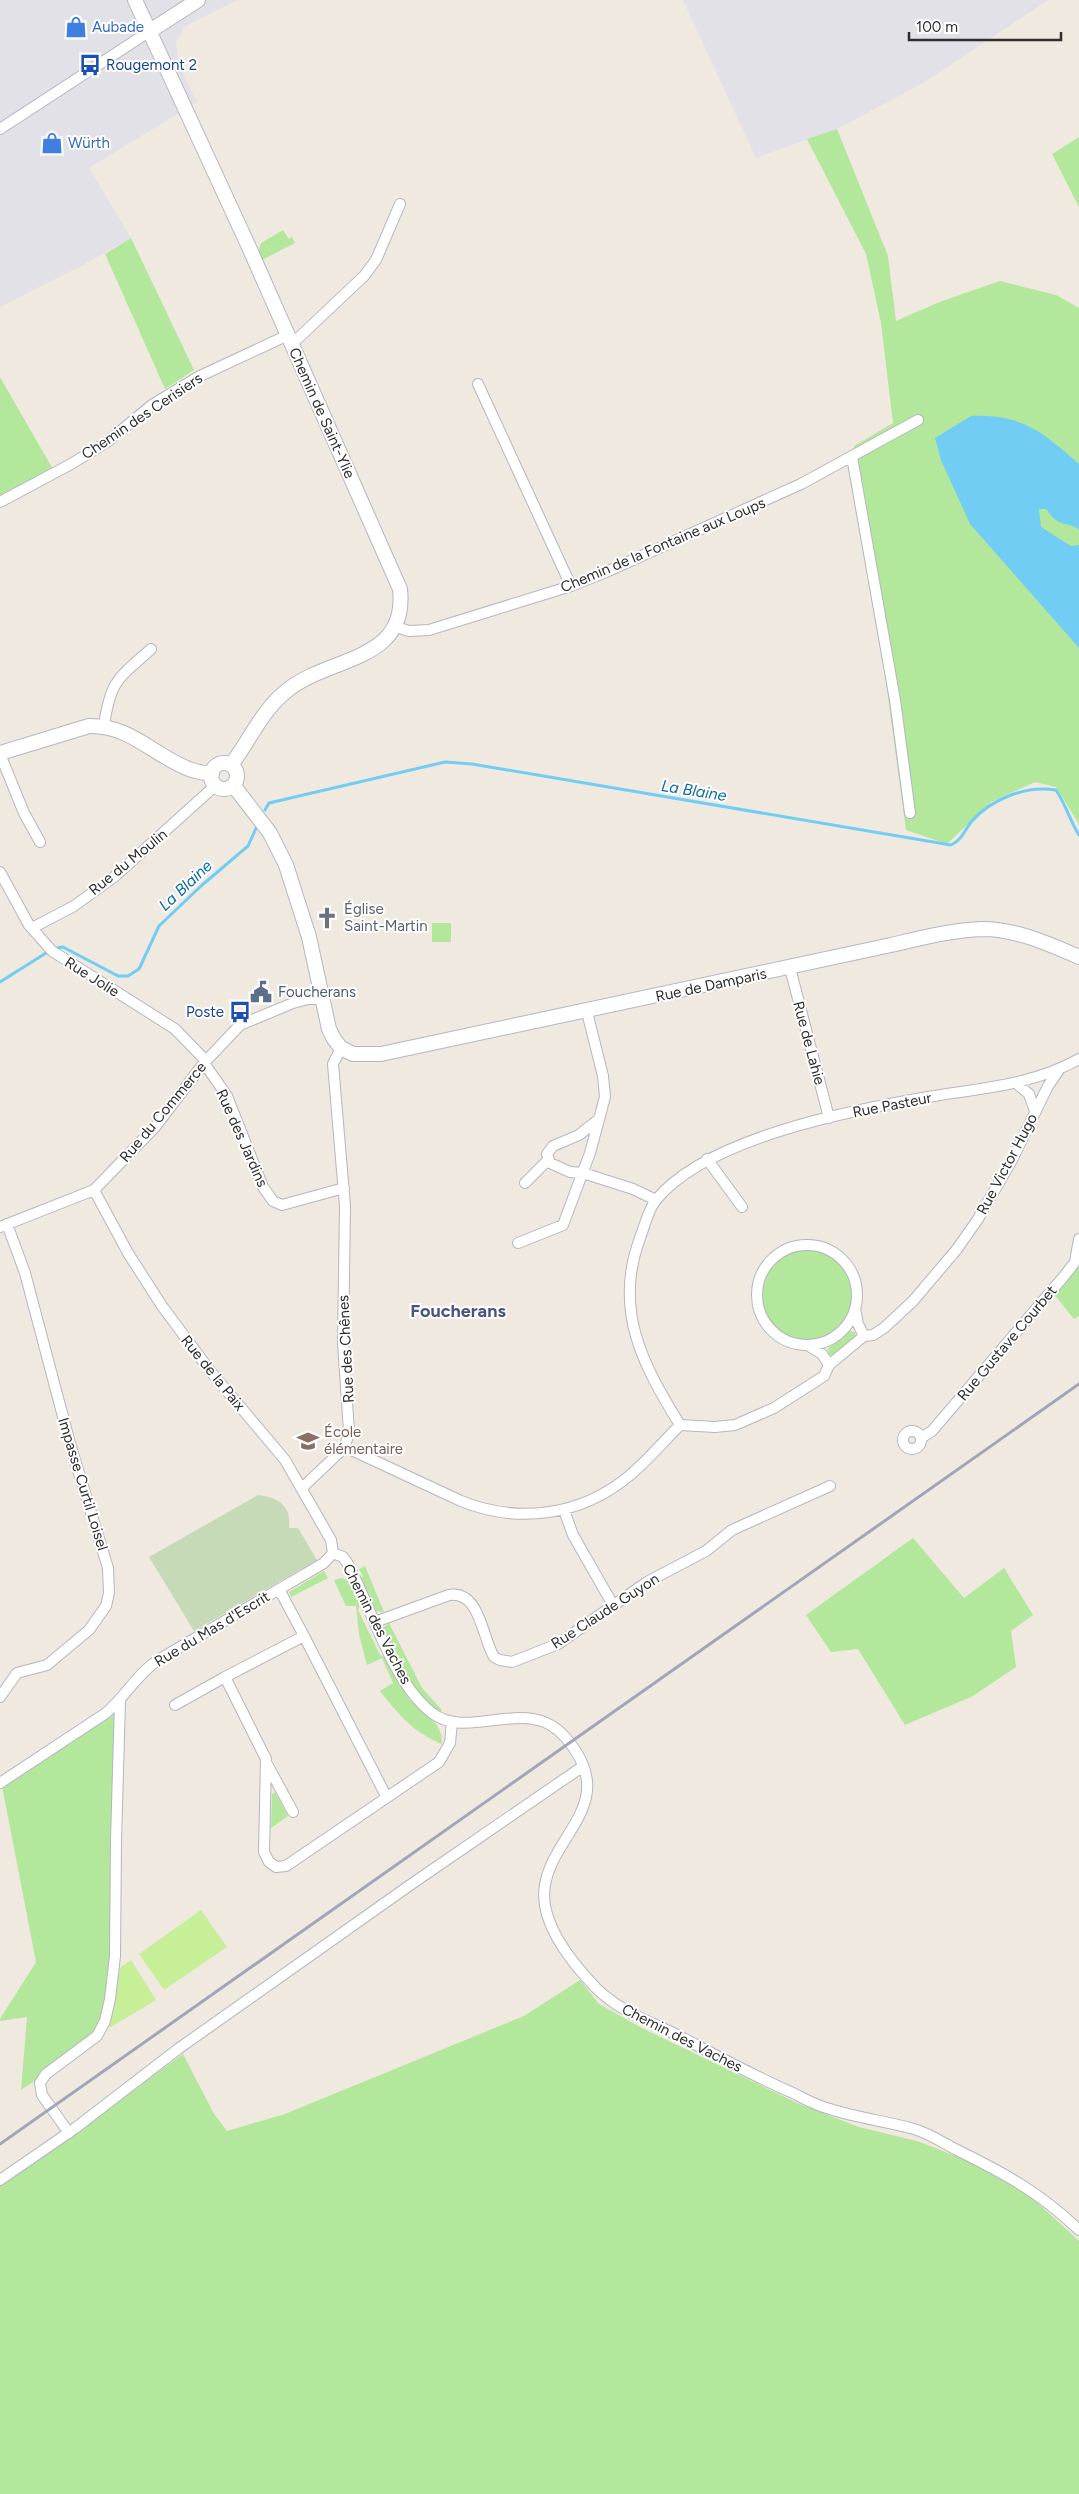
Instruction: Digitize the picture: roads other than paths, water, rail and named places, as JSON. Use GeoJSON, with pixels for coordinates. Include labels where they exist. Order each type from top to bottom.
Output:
{"type":"FeatureCollection","features":[{"type":"Feature","properties":{"kind":"main road","name":"Chemin de Saint-Ylie"},"geometry":{"type":"LineString","coordinates":[[136,0],[395,574],[401,604],[396,627]]}},
{"type":"Feature","properties":{"kind":"main road"},"geometry":{"type":"LineString","coordinates":[[150,31],[199,1]]}},
{"type":"Feature","properties":{"kind":"main road"},"geometry":{"type":"LineString","coordinates":[[231,765],[273,703],[289,688],[377,646],[388,638],[396,627]]}},
{"type":"Feature","properties":{"kind":"main road"},"geometry":{"type":"LineString","coordinates":[[0,753],[89,726],[104,725],[129,734],[184,767],[214,780],[226,788],[232,785],[237,776],[231,765]]}},
{"type":"Feature","properties":{"kind":"main road"},"geometry":{"type":"LineString","coordinates":[[214,780],[219,764],[231,765]]}},
{"type":"Feature","properties":{"kind":"main road"},"geometry":{"type":"LineString","coordinates":[[232,785],[270,833],[286,865],[309,937],[329,1029],[341,1048]]}},
{"type":"Feature","properties":{"kind":"main road","name":"Rue de Damparis"},"geometry":{"type":"LineString","coordinates":[[341,1048],[354,1054],[381,1054],[587,1012],[943,934],[984,929],[1025,936],[1079,957]]}},
{"type":"Feature","properties":{"kind":"street"},"geometry":{"type":"LineString","coordinates":[[0,129],[150,31]]}},
{"type":"Feature","properties":{"kind":"street","name":"Chemin des Cerisiers"},"geometry":{"type":"LineString","coordinates":[[0,502],[71,464],[107,442],[152,405],[198,377],[290,340],[364,276],[374,264],[400,204]]}},
{"type":"Feature","properties":{"kind":"street"},"geometry":{"type":"LineString","coordinates":[[478,384],[571,586]]}},
{"type":"Feature","properties":{"kind":"street","name":"Chemin de la Fontaine aux Loups"},"geometry":{"type":"LineString","coordinates":[[396,627],[409,631],[429,630],[571,586],[772,498],[852,457],[918,420]]}},
{"type":"Feature","properties":{"kind":"street"},"geometry":{"type":"LineString","coordinates":[[852,457],[895,700],[910,812]]}},
{"type":"Feature","properties":{"kind":"street"},"geometry":{"type":"LineString","coordinates":[[104,725],[108,696],[116,680],[151,649]]}},
{"type":"Feature","properties":{"kind":"street"},"geometry":{"type":"LineString","coordinates":[[0,753],[24,813],[40,842]]}},
{"type":"Feature","properties":{"kind":"street","name":"Rue du Moulin"},"geometry":{"type":"LineString","coordinates":[[32,928],[74,906],[114,877],[214,780]]}},
{"type":"Feature","properties":{"kind":"street","name":"Rue Jolie"},"geometry":{"type":"LineString","coordinates":[[0,872],[32,928],[58,956],[175,1029],[205,1062]]}},
{"type":"Feature","properties":{"kind":"street","name":"Rue de Lahie"},"geometry":{"type":"LineString","coordinates":[[790,968],[829,1118]]}},
{"type":"Feature","properties":{"kind":"street","name":"Rue du Commerce"},"geometry":{"type":"LineString","coordinates":[[4,1225],[94,1190],[154,1126],[205,1062],[240,1025],[293,1003],[324,999]]}},
{"type":"Feature","properties":{"kind":"street"},"geometry":{"type":"LineString","coordinates":[[518,1243],[563,1225],[583,1173],[600,1118],[605,1097],[604,1087],[587,1012]]}},
{"type":"Feature","properties":{"kind":"street","name":"Rue des Chênes"},"geometry":{"type":"LineString","coordinates":[[341,1048],[334,1064],[344,1188],[343,1343],[349,1430],[345,1447]]}},
{"type":"Feature","properties":{"kind":"street","name":"Rue Pasteur"},"geometry":{"type":"LineString","coordinates":[[680,1425],[650,1376],[640,1353],[631,1311],[634,1261],[637,1245],[656,1200],[681,1175],[707,1159],[746,1143],[829,1118],[902,1102],[1016,1083],[1059,1070],[1079,1059]]}},
{"type":"Feature","properties":{"kind":"street","name":"Rue des Jardins"},"geometry":{"type":"LineString","coordinates":[[205,1062],[227,1096],[263,1187],[273,1201],[282,1205],[344,1188]]}},
{"type":"Feature","properties":{"kind":"street","name":"Rue Victor Hugo"},"geometry":{"type":"LineString","coordinates":[[680,1425],[715,1427],[734,1425],[754,1419],[799,1394],[824,1376],[829,1365],[864,1336],[873,1336],[884,1328],[913,1300],[957,1249],[996,1191],[1048,1086],[1059,1070]]}},
{"type":"Feature","properties":{"kind":"street"},"geometry":{"type":"LineString","coordinates":[[1016,1083],[1029,1094],[1035,1111]]}},
{"type":"Feature","properties":{"kind":"street"},"geometry":{"type":"LineString","coordinates":[[600,1118],[579,1135],[553,1146],[547,1154],[548,1160],[561,1169],[583,1173],[633,1189],[656,1200]]}},
{"type":"Feature","properties":{"kind":"street"},"geometry":{"type":"LineString","coordinates":[[707,1159],[742,1206]]}},
{"type":"Feature","properties":{"kind":"street"},"geometry":{"type":"LineString","coordinates":[[524,1183],[548,1160]]}},
{"type":"Feature","properties":{"kind":"street","name":"Rue de la Paix"},"geometry":{"type":"LineString","coordinates":[[94,1190],[142,1276],[181,1334],[285,1460],[334,1544],[333,1553]]}},
{"type":"Feature","properties":{"kind":"street","name":"Impasse Curtil Loisel"},"geometry":{"type":"LineString","coordinates":[[0,1696],[18,1673],[47,1665],[89,1630],[106,1606],[109,1593],[108,1568],[68,1438],[25,1273],[4,1225]]}},
{"type":"Feature","properties":{"kind":"street","name":"Rue Gustave Courbet"},"geometry":{"type":"LineString","coordinates":[[921,1438],[932,1431],[1065,1275],[1075,1262],[1079,1239]]}},
{"type":"Feature","properties":{"kind":"street"},"geometry":{"type":"LineString","coordinates":[[829,1365],[822,1354],[808,1346],[796,1344],[778,1336],[768,1328],[760,1315],[756,1301],[757,1286],[766,1266],[776,1255],[787,1249],[805,1245],[823,1248],[834,1253],[844,1261],[854,1278],[857,1290],[855,1309],[858,1324],[864,1336]]}},
{"type":"Feature","properties":{"kind":"street"},"geometry":{"type":"LineString","coordinates":[[808,1346],[823,1343],[836,1337],[846,1327],[855,1309]]}},
{"type":"Feature","properties":{"kind":"street"},"geometry":{"type":"LineString","coordinates":[[302,1488],[345,1447],[478,1508],[510,1514],[533,1514],[564,1510],[593,1499],[620,1483],[680,1425]]}},
{"type":"Feature","properties":{"kind":"street","name":"Rue Claude Guyon"},"geometry":{"type":"LineString","coordinates":[[375,1622],[449,1595],[459,1595],[472,1603],[494,1657],[512,1662],[558,1644],[648,1582],[706,1551],[732,1530],[830,1486]]}},
{"type":"Feature","properties":{"kind":"street"},"geometry":{"type":"LineString","coordinates":[[564,1510],[573,1535],[613,1605]]}},
{"type":"Feature","properties":{"kind":"street","name":"Rue du Mas d'Escrit"},"geometry":{"type":"LineString","coordinates":[[0,1783],[120,1701],[150,1665],[324,1563],[333,1553]]}},
{"type":"Feature","properties":{"kind":"street","name":"Chemin des Vaches"},"geometry":{"type":"LineString","coordinates":[[333,1553],[343,1557],[348,1564],[399,1670],[417,1698],[432,1713],[452,1722],[516,1717],[550,1723],[570,1741],[577,1753],[587,1783],[585,1802],[575,1826],[548,1875],[545,1906],[557,1935],[568,1954],[606,1998],[629,2013],[684,2038],[762,2080],[828,2109],[917,2130],[1012,2178],[1055,2206],[1079,2230]]}},
{"type":"Feature","properties":{"kind":"street"},"geometry":{"type":"LineString","coordinates":[[279,1589],[386,1796]]}},
{"type":"Feature","properties":{"kind":"street"},"geometry":{"type":"LineString","coordinates":[[176,1706],[304,1636]]}},
{"type":"Feature","properties":{"kind":"street"},"geometry":{"type":"LineString","coordinates":[[226,1677],[263,1751],[266,1763],[293,1812]]}},
{"type":"Feature","properties":{"kind":"street"},"geometry":{"type":"LineString","coordinates":[[69,2133],[42,2095],[40,2083],[46,2074],[97,2036],[105,2021],[110,1999],[115,1956],[120,1701]]}},
{"type":"Feature","properties":{"kind":"street"},"geometry":{"type":"LineString","coordinates":[[266,1763],[264,1852],[269,1862],[276,1868],[286,1866],[386,1796],[439,1762],[450,1743],[452,1722]]}},
{"type":"Feature","properties":{"kind":"street"},"geometry":{"type":"LineString","coordinates":[[0,2180],[69,2133],[178,2049],[413,1882],[582,1767]]}},
{"type":"Feature","properties":{"kind":"water"},"geometry":{"type":"Polygon","coordinates":[[[971,416],[1004,418],[1031,427],[1079,464],[1079,530],[1056,520],[1046,509],[1039,509],[1041,527],[1071,546],[1079,545],[1079,648],[970,524],[941,460],[935,438],[971,416]]]}},
{"type":"Feature","properties":{"kind":"waterway","name":"La Blaine"},"geometry":{"type":"LineString","coordinates":[[265,810],[269,803],[445,762],[472,764],[951,845],[960,838],[979,814],[999,800],[1021,792],[1045,789],[1056,790],[1079,835]]}},
{"type":"Feature","properties":{"kind":"waterway","name":"La Blaine"},"geometry":{"type":"LineString","coordinates":[[57,948],[63,947],[118,976],[128,976],[139,969],[159,926],[201,886],[248,846],[257,826]]}},
{"type":"Feature","properties":{"kind":"waterway","name":"La Blaine"},"geometry":{"type":"LineString","coordinates":[[0,982],[46,953]]}},
{"type":"Feature","properties":{"kind":"railway"},"geometry":{"type":"LineString","coordinates":[[0,2144],[1079,1384]]}},
{"type":"Feature","properties":{"kind":"place","name":"Aubade"},"geometry":{"type":"Point","coordinates":[76,27]}},
{"type":"Feature","properties":{"kind":"place","name":"Rougemont 2"},"geometry":{"type":"Point","coordinates":[90,65]}},
{"type":"Feature","properties":{"kind":"place","name":"Würth"},"geometry":{"type":"Point","coordinates":[52,143]}},
{"type":"Feature","properties":{"kind":"place","name":"Église Saint-Martin"},"geometry":{"type":"Point","coordinates":[327,918]}},
{"type":"Feature","properties":{"kind":"place","name":"Foucherans"},"geometry":{"type":"Point","coordinates":[261,992]}},
{"type":"Feature","properties":{"kind":"place","name":"Poste"},"geometry":{"type":"Point","coordinates":[240,1012]}},
{"type":"Feature","properties":{"kind":"place","name":"École élémentaire"},"geometry":{"type":"Point","coordinates":[308,1441]}},
{"type":"Feature","properties":{"kind":"district","name":"Foucherans"},"geometry":{"type":"Point","coordinates":[458,1311]}}]}
